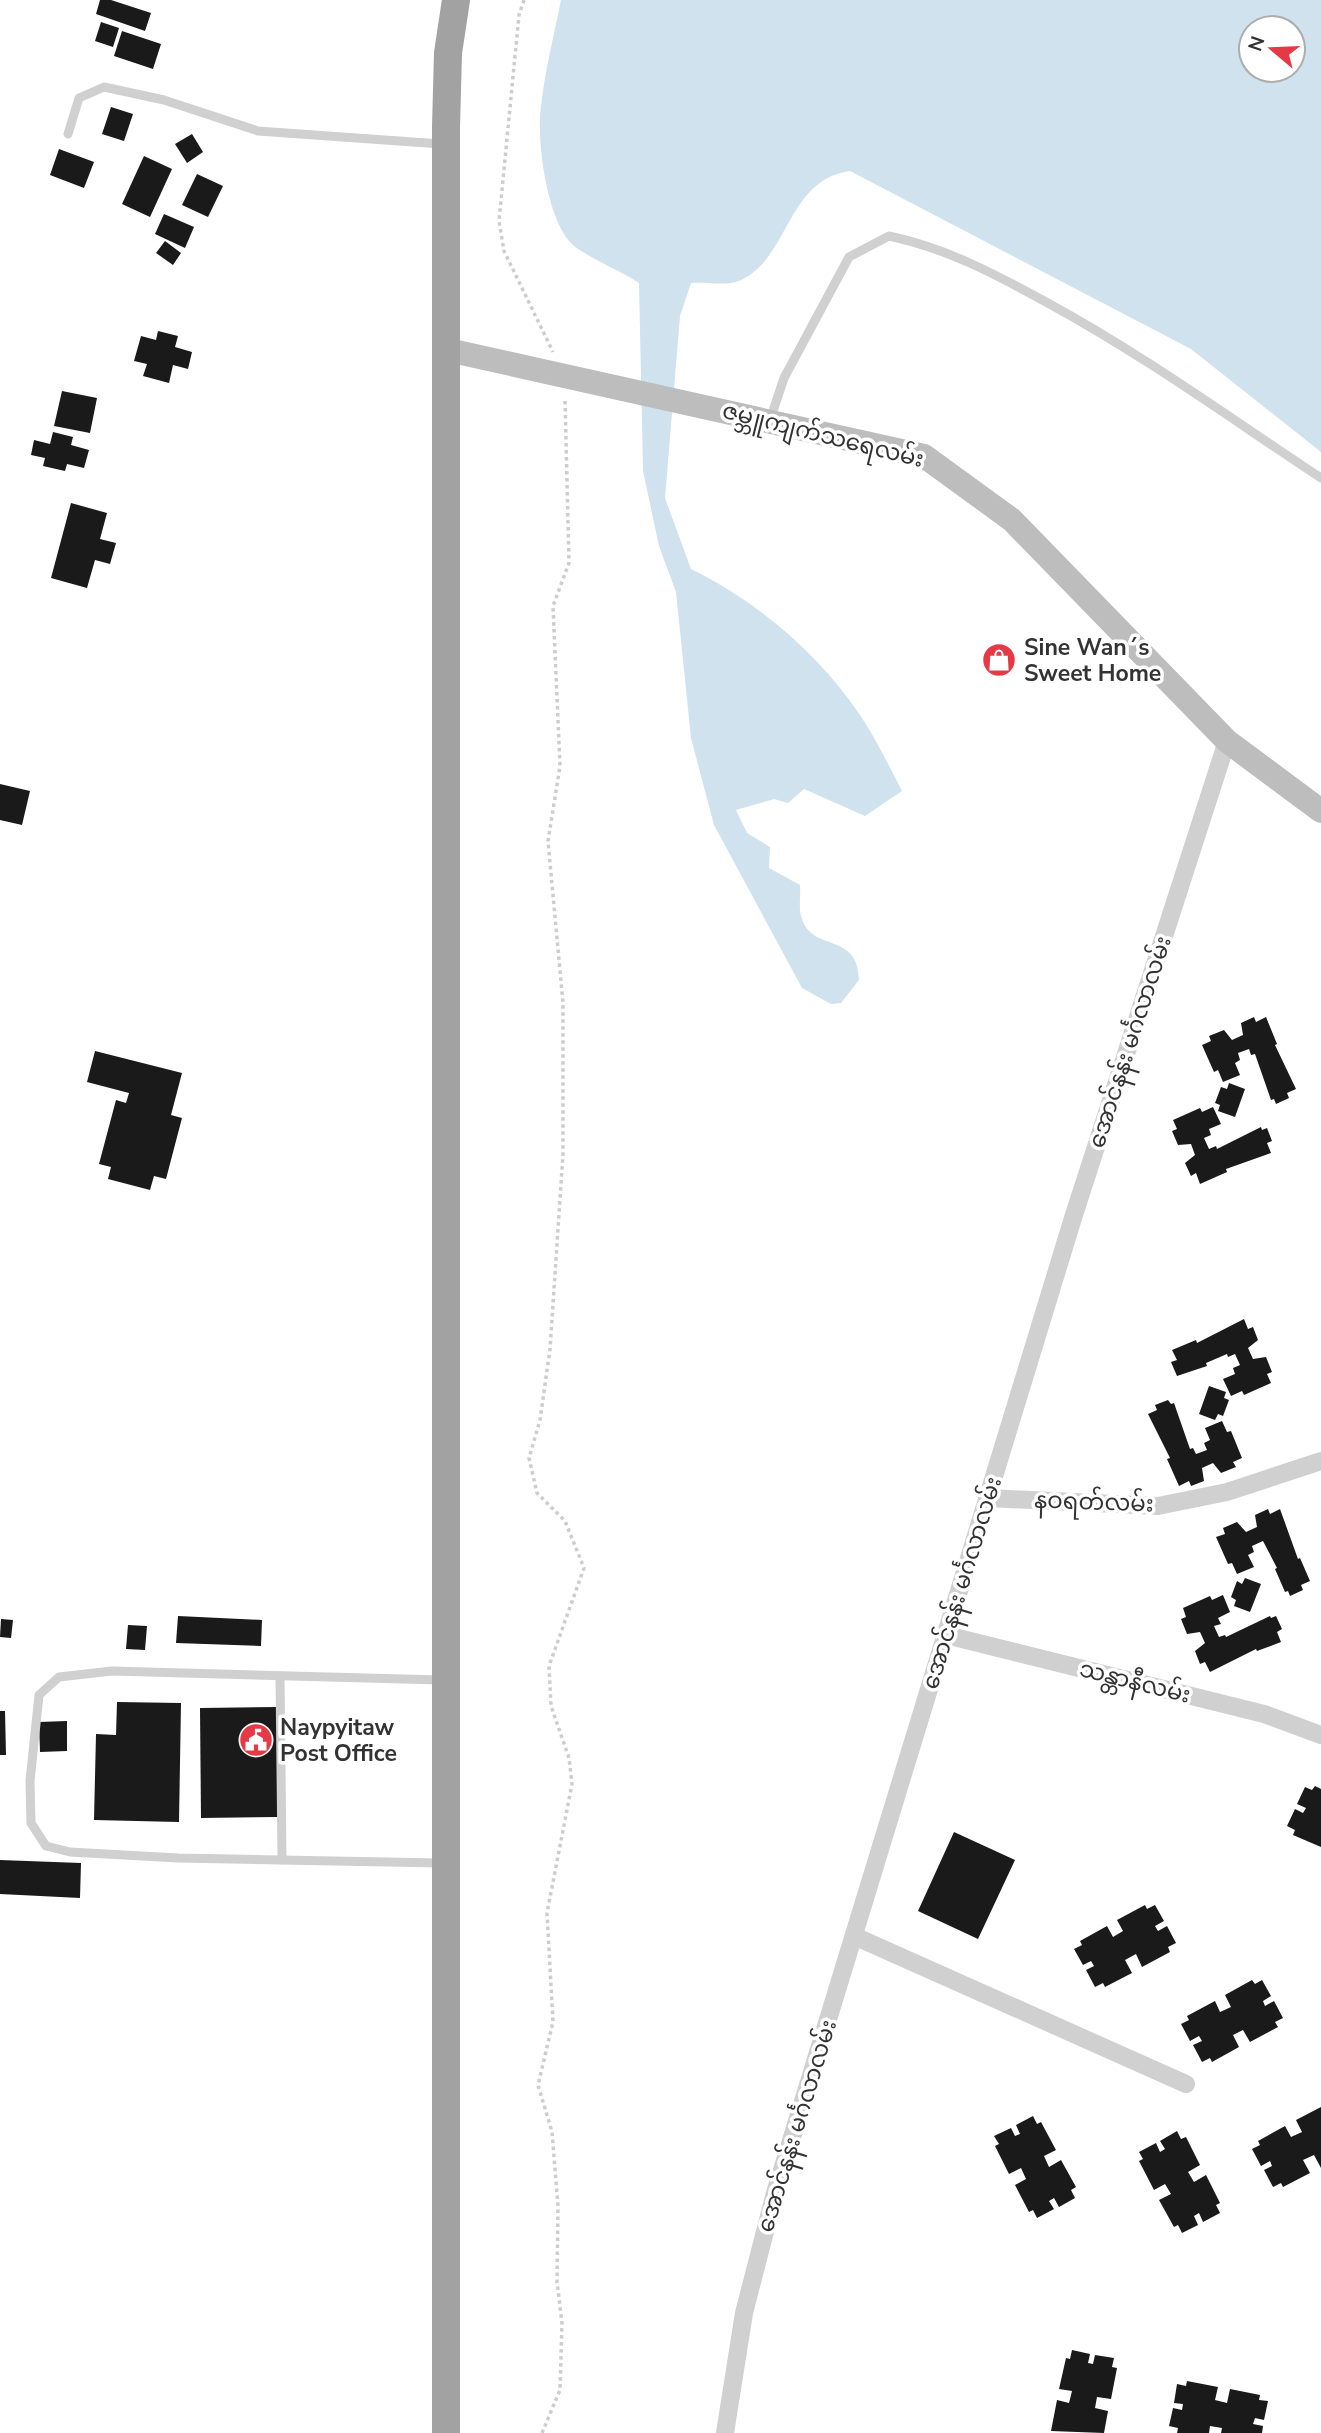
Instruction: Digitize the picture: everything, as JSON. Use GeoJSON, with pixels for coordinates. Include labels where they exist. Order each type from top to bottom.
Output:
{"type":"FeatureCollection","features":[{"type":"Feature","properties":{"kind":"highway"},"geometry":{"type":"LineString","coordinates":[[446,2433],[446,145],[448,52],[456,0]]}},
{"type":"Feature","properties":{"kind":"main road","name":"ဇမ္ဘူကျက်သရေလမ်း"},"geometry":{"type":"LineString","coordinates":[[448,350],[770,419],[924,456],[1012,520],[1227,741],[1321,811]]}},
{"type":"Feature","properties":{"kind":"street","name":"အောင်နန်း မင်္ဂလာလမ်း"},"geometry":{"type":"LineString","coordinates":[[725,2433],[744,2313],[772,2206],[1073,1218],[1227,741]]}},
{"type":"Feature","properties":{"kind":"street","name":"နဝရတ်လမ်း"},"geometry":{"type":"LineString","coordinates":[[988,1498],[1158,1506],[1227,1492],[1321,1461]]}},
{"type":"Feature","properties":{"kind":"street","name":"သန္တာနီလမ်း"},"geometry":{"type":"LineString","coordinates":[[946,1634],[1264,1714],[1321,1735]]}},
{"type":"Feature","properties":{"kind":"street"},"geometry":{"type":"LineString","coordinates":[[854,1936],[1186,2084]]}},
{"type":"Feature","properties":{"kind":"lane"},"geometry":{"type":"LineString","coordinates":[[68,134],[79,98],[104,87],[164,100],[258,131],[446,145]]}},
{"type":"Feature","properties":{"kind":"lane"},"geometry":{"type":"LineString","coordinates":[[770,419],[784,378],[849,257],[889,236],[930,245],[998,275],[1123,344],[1321,478]]}},
{"type":"Feature","properties":{"kind":"lane"},"geometry":{"type":"LineString","coordinates":[[447,1680],[112,1671],[59,1676],[39,1695],[30,1791],[31,1823],[46,1846],[83,1853],[447,1863]]}},
{"type":"Feature","properties":{"kind":"lane"},"geometry":{"type":"LineString","coordinates":[[281,1676],[282,1860]]}},
{"type":"Feature","properties":{"kind":"path"},"geometry":{"type":"LineString","coordinates":[[524,0],[519,15],[499,221],[505,251],[564,375],[569,563],[553,606],[559,766],[548,841],[563,1003],[563,1154],[550,1349],[540,1420],[529,1458],[537,1493],[565,1521],[584,1568],[549,1666],[551,1706],[569,1758],[572,1784],[547,1913],[554,2022],[538,2085],[552,2132],[558,2206],[557,2283],[562,2323],[560,2390],[542,2433]]}},
{"type":"Feature","properties":{"kind":"water"},"geometry":{"type":"Polygon","coordinates":[[[561,0],[1321,0],[1321,452],[1191,349],[850,171],[829,177],[813,189],[800,204],[769,256],[756,270],[734,282],[691,283],[680,316],[665,498],[691,569],[763,613],[806,650],[843,692],[866,724],[902,791],[865,816],[804,789],[788,803],[774,799],[736,810],[747,833],[770,847],[769,868],[800,885],[801,915],[808,929],[815,936],[843,948],[857,965],[859,980],[841,1003],[831,1004],[802,988],[714,825],[691,738],[676,592],[659,546],[643,471],[639,283],[573,245],[556,218],[545,180],[540,139],[541,106],[561,0]]]}},
{"type":"Feature","properties":{"kind":"building"},"geometry":{"type":"Polygon","coordinates":[[[100,0],[111,0],[151,13],[145,31],[96,14],[100,0]]]}},
{"type":"Feature","properties":{"kind":"building"},"geometry":{"type":"Polygon","coordinates":[[[101,22],[119,28],[113,47],[95,41],[101,22]]]}},
{"type":"Feature","properties":{"kind":"building"},"geometry":{"type":"Polygon","coordinates":[[[122,31],[161,44],[153,69],[114,56],[122,31]]]}},
{"type":"Feature","properties":{"kind":"building"},"geometry":{"type":"Polygon","coordinates":[[[111,107],[133,114],[124,141],[102,134],[111,107]]]}},
{"type":"Feature","properties":{"kind":"building"},"geometry":{"type":"Polygon","coordinates":[[[192,134],[203,152],[187,163],[175,144],[192,134]]]}},
{"type":"Feature","properties":{"kind":"building"},"geometry":{"type":"Polygon","coordinates":[[[59,149],[94,162],[84,188],[50,175],[59,149]]]}},
{"type":"Feature","properties":{"kind":"building"},"geometry":{"type":"Polygon","coordinates":[[[144,156],[172,169],[150,217],[122,204],[144,156]]]}},
{"type":"Feature","properties":{"kind":"building"},"geometry":{"type":"Polygon","coordinates":[[[197,174],[223,186],[208,217],[182,205],[197,174]]]}},
{"type":"Feature","properties":{"kind":"building"},"geometry":{"type":"Polygon","coordinates":[[[164,214],[194,227],[185,248],[155,234],[164,214]]]}},
{"type":"Feature","properties":{"kind":"building"},"geometry":{"type":"Polygon","coordinates":[[[165,241],[181,253],[173,265],[156,253],[165,241]]]}},
{"type":"Feature","properties":{"kind":"building"},"geometry":{"type":"Polygon","coordinates":[[[158,331],[178,336],[175,347],[192,352],[188,369],[173,365],[169,383],[143,376],[147,364],[134,361],[141,336],[156,340],[158,331]]]}},
{"type":"Feature","properties":{"kind":"building"},"geometry":{"type":"Polygon","coordinates":[[[62,391],[97,398],[90,433],[54,426],[62,391]]]}},
{"type":"Feature","properties":{"kind":"building"},"geometry":{"type":"Polygon","coordinates":[[[53,432],[73,437],[71,445],[89,450],[84,468],[67,464],[65,471],[43,466],[45,458],[31,455],[34,440],[50,444],[53,432]]]}},
{"type":"Feature","properties":{"kind":"building"},"geometry":{"type":"Polygon","coordinates":[[[71,503],[107,513],[100,539],[116,543],[110,564],[95,560],[87,588],[51,578],[71,503]]]}},
{"type":"Feature","properties":{"kind":"building"},"geometry":{"type":"Polygon","coordinates":[[[0,784],[30,791],[22,825],[0,820],[0,784]]]}},
{"type":"Feature","properties":{"kind":"building"},"geometry":{"type":"Polygon","coordinates":[[[1254,1017],[1256,1022],[1266,1017],[1277,1044],[1275,1045],[1296,1089],[1287,1093],[1289,1098],[1276,1104],[1274,1099],[1271,1100],[1255,1054],[1251,1055],[1249,1049],[1238,1053],[1240,1060],[1235,1063],[1240,1075],[1223,1082],[1218,1070],[1214,1072],[1202,1045],[1211,1041],[1209,1036],[1224,1030],[1232,1040],[1243,1035],[1241,1023],[1254,1017]]]}},
{"type":"Feature","properties":{"kind":"building"},"geometry":{"type":"Polygon","coordinates":[[[95,1051],[182,1073],[171,1115],[182,1118],[166,1179],[154,1176],[150,1190],[108,1179],[111,1167],[99,1164],[116,1100],[126,1103],[129,1093],[87,1082],[95,1051]]]}},
{"type":"Feature","properties":{"kind":"building"},"geometry":{"type":"Polygon","coordinates":[[[1229,1083],[1245,1089],[1235,1117],[1218,1111],[1220,1105],[1215,1103],[1221,1087],[1227,1089],[1229,1083]]]}},
{"type":"Feature","properties":{"kind":"building"},"geometry":{"type":"Polygon","coordinates":[[[1213,1107],[1221,1124],[1209,1129],[1211,1135],[1204,1138],[1209,1149],[1216,1146],[1217,1149],[1261,1127],[1262,1130],[1267,1128],[1272,1141],[1267,1143],[1271,1153],[1226,1169],[1227,1172],[1200,1184],[1196,1173],[1191,1176],[1185,1163],[1195,1155],[1191,1144],[1178,1145],[1172,1131],[1177,1129],[1173,1120],[1200,1108],[1202,1112],[1213,1107]]]}},
{"type":"Feature","properties":{"kind":"building"},"geometry":{"type":"Polygon","coordinates":[[[1244,1319],[1248,1329],[1253,1327],[1258,1340],[1248,1348],[1253,1359],[1266,1357],[1272,1372],[1267,1374],[1271,1383],[1244,1395],[1242,1391],[1231,1396],[1223,1379],[1235,1374],[1233,1368],[1240,1365],[1235,1354],[1228,1357],[1227,1354],[1206,1363],[1207,1366],[1177,1376],[1171,1362],[1177,1360],[1172,1350],[1196,1340],[1197,1343],[1244,1319]]]}},
{"type":"Feature","properties":{"kind":"building"},"geometry":{"type":"Polygon","coordinates":[[[1209,1386],[1226,1392],[1224,1398],[1229,1400],[1223,1416],[1218,1414],[1215,1420],[1199,1414],[1209,1386]]]}},
{"type":"Feature","properties":{"kind":"building"},"geometry":{"type":"Polygon","coordinates":[[[1168,1400],[1171,1404],[1174,1403],[1190,1449],[1193,1448],[1196,1454],[1207,1450],[1204,1443],[1210,1440],[1205,1428],[1222,1421],[1227,1432],[1231,1431],[1242,1458],[1233,1462],[1236,1467],[1221,1473],[1213,1463],[1202,1468],[1204,1481],[1191,1486],[1189,1481],[1179,1486],[1167,1459],[1170,1458],[1148,1414],[1157,1410],[1155,1405],[1168,1400]]]}},
{"type":"Feature","properties":{"kind":"building"},"geometry":{"type":"Polygon","coordinates":[[[1268,1509],[1270,1514],[1280,1509],[1298,1559],[1300,1558],[1310,1581],[1301,1585],[1303,1590],[1290,1596],[1288,1591],[1285,1592],[1275,1569],[1277,1568],[1263,1541],[1252,1546],[1254,1552],[1248,1555],[1254,1567],[1237,1574],[1232,1563],[1228,1564],[1216,1537],[1225,1534],[1223,1528],[1237,1522],[1246,1532],[1257,1527],[1255,1515],[1268,1509]]]}},
{"type":"Feature","properties":{"kind":"building"},"geometry":{"type":"Polygon","coordinates":[[[1245,1578],[1261,1584],[1250,1612],[1234,1606],[1236,1600],[1231,1597],[1237,1581],[1242,1584],[1245,1578]]]}},
{"type":"Feature","properties":{"kind":"building"},"geometry":{"type":"Polygon","coordinates":[[[1223,1595],[1230,1612],[1218,1618],[1221,1624],[1214,1626],[1219,1637],[1226,1637],[1270,1616],[1276,1616],[1282,1629],[1277,1632],[1281,1642],[1257,1651],[1256,1649],[1210,1672],[1205,1662],[1200,1664],[1195,1651],[1205,1643],[1200,1632],[1187,1634],[1181,1619],[1186,1617],[1183,1608],[1210,1596],[1212,1600],[1223,1595]]]}},
{"type":"Feature","properties":{"kind":"building"},"geometry":{"type":"Polygon","coordinates":[[[178,1616],[262,1620],[261,1646],[176,1643],[178,1616]]]}},
{"type":"Feature","properties":{"kind":"building"},"geometry":{"type":"Polygon","coordinates":[[[1,1619],[13,1620],[11,1638],[0,1637],[1,1619]]]}},
{"type":"Feature","properties":{"kind":"building"},"geometry":{"type":"Polygon","coordinates":[[[128,1625],[147,1626],[145,1650],[126,1649],[128,1625]]]}},
{"type":"Feature","properties":{"kind":"building"},"geometry":{"type":"Polygon","coordinates":[[[117,1702],[181,1703],[179,1822],[94,1820],[96,1734],[116,1735],[117,1702]]]}},
{"type":"Feature","properties":{"kind":"building"},"geometry":{"type":"Polygon","coordinates":[[[278,1707],[279,1817],[201,1818],[200,1708],[278,1707]]]}},
{"type":"Feature","properties":{"kind":"building"},"geometry":{"type":"Polygon","coordinates":[[[0,1711],[5,1711],[6,1755],[0,1755],[0,1711]]]}},
{"type":"Feature","properties":{"kind":"building"},"geometry":{"type":"Polygon","coordinates":[[[67,1721],[67,1751],[40,1752],[39,1722],[67,1721]]]}},
{"type":"Feature","properties":{"kind":"building"},"geometry":{"type":"Polygon","coordinates":[[[1315,1786],[1321,1789],[1321,1847],[1293,1835],[1295,1830],[1287,1826],[1295,1809],[1303,1813],[1306,1808],[1297,1804],[1305,1787],[1312,1790],[1315,1786]]]}},
{"type":"Feature","properties":{"kind":"building"},"geometry":{"type":"Polygon","coordinates":[[[954,1832],[1015,1860],[978,1939],[918,1911],[954,1832]]]}},
{"type":"Feature","properties":{"kind":"building"},"geometry":{"type":"Polygon","coordinates":[[[0,1860],[81,1863],[80,1898],[0,1894],[0,1860]]]}},
{"type":"Feature","properties":{"kind":"building"},"geometry":{"type":"Polygon","coordinates":[[[1145,1905],[1147,1909],[1155,1905],[1164,1921],[1155,1926],[1158,1931],[1167,1926],[1176,1943],[1168,1947],[1170,1952],[1142,1967],[1136,1954],[1125,1960],[1132,1973],[1105,1987],[1103,1983],[1095,1987],[1086,1970],[1094,1966],[1091,1961],[1083,1965],[1074,1949],[1082,1945],[1080,1941],[1107,1926],[1113,1937],[1123,1931],[1117,1920],[1145,1905]]]}},
{"type":"Feature","properties":{"kind":"building"},"geometry":{"type":"Polygon","coordinates":[[[1252,1980],[1255,1984],[1262,1980],[1271,1996],[1263,2001],[1265,2006],[1274,2001],[1283,2018],[1275,2022],[1278,2027],[1250,2042],[1243,2030],[1233,2035],[1239,2047],[1212,2062],[1210,2058],[1202,2062],[1193,2045],[1202,2041],[1199,2036],[1190,2041],[1181,2024],[1189,2020],[1187,2016],[1215,2001],[1220,2012],[1231,2007],[1225,1995],[1252,1980]]]}},
{"type":"Feature","properties":{"kind":"building"},"geometry":{"type":"Polygon","coordinates":[[[1321,2107],[1321,2168],[1314,2155],[1303,2160],[1310,2173],[1283,2187],[1281,2183],[1273,2187],[1264,2170],[1272,2166],[1270,2161],[1261,2166],[1252,2149],[1260,2145],[1258,2141],[1285,2126],[1291,2137],[1302,2132],[1296,2120],[1321,2107]]]}},
{"type":"Feature","properties":{"kind":"building"},"geometry":{"type":"Polygon","coordinates":[[[1033,2116],[1037,2124],[1041,2122],[1056,2150],[1044,2156],[1049,2167],[1061,2160],[1076,2187],[1071,2190],[1075,2198],[1059,2207],[1054,2198],[1049,2201],[1054,2209],[1037,2218],[1033,2210],[1029,2212],[1015,2185],[1026,2179],[1021,2168],[1009,2174],[995,2146],[999,2144],[994,2136],[1011,2128],[1015,2136],[1020,2134],[1016,2125],[1033,2116]]]}},
{"type":"Feature","properties":{"kind":"building"},"geometry":{"type":"Polygon","coordinates":[[[1177,2131],[1181,2139],[1186,2137],[1200,2165],[1188,2172],[1194,2182],[1206,2175],[1220,2203],[1216,2205],[1220,2213],[1203,2222],[1199,2213],[1194,2216],[1198,2225],[1182,2233],[1178,2225],[1174,2227],[1159,2200],[1171,2194],[1165,2184],[1154,2190],[1139,2161],[1143,2159],[1139,2152],[1156,2143],[1160,2152],[1165,2149],[1160,2141],[1177,2131]]]}},
{"type":"Feature","properties":{"kind":"building"},"geometry":{"type":"Polygon","coordinates":[[[1072,2350],[1090,2354],[1088,2363],[1093,2364],[1095,2355],[1114,2358],[1112,2367],[1117,2368],[1111,2399],[1097,2397],[1095,2408],[1108,2411],[1104,2433],[1051,2431],[1057,2400],[1069,2403],[1072,2391],[1059,2389],[1066,2358],[1070,2359],[1072,2350]]]}},
{"type":"Feature","properties":{"kind":"building"},"geometry":{"type":"Polygon","coordinates":[[[1187,2381],[1218,2387],[1215,2400],[1227,2403],[1230,2389],[1260,2395],[1259,2400],[1268,2401],[1264,2420],[1255,2418],[1253,2424],[1263,2426],[1262,2433],[1221,2433],[1222,2428],[1210,2426],[1209,2433],[1177,2433],[1178,2428],[1169,2426],[1173,2408],[1182,2410],[1183,2404],[1174,2403],[1177,2384],[1186,2386],[1187,2381]]]}},
{"type":"Feature","properties":{"kind":"place","name":"Sine Wan´s Sweet Home"},"geometry":{"type":"Point","coordinates":[999,660]}},
{"type":"Feature","properties":{"kind":"place","name":"Naypyitaw Post Office"},"geometry":{"type":"Point","coordinates":[256,1740]}}]}
